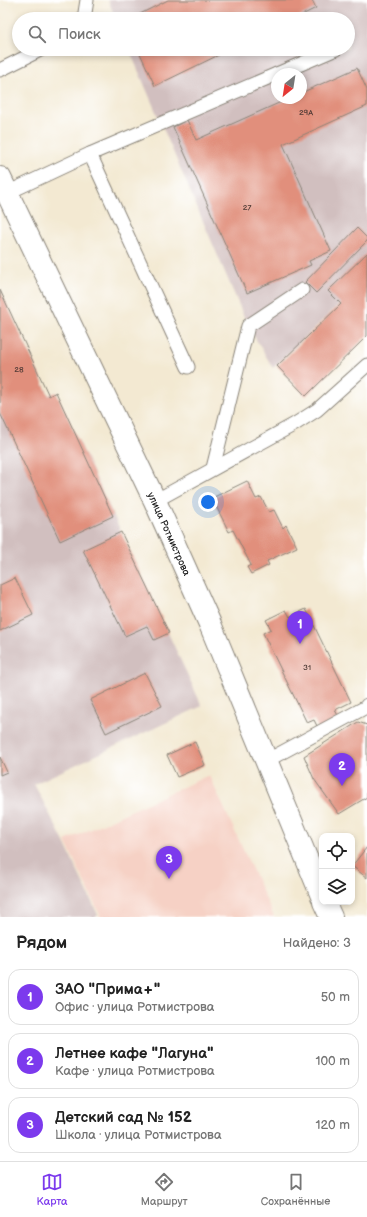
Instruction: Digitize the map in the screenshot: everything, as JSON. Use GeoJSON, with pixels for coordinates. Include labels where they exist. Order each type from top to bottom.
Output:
{"type":"FeatureCollection","features":[{"type":"Feature","properties":{"kind":"street","name":"улица Ротмистрова"},"geometry":{"type":"LineString","coordinates":[[4,186],[155,501],[210,624],[319,889]]}},
{"type":"Feature","properties":{"kind":"street"},"geometry":{"type":"LineString","coordinates":[[325,905],[331,917]]}},
{"type":"Feature","properties":{"kind":"lane"},"geometry":{"type":"LineString","coordinates":[[85,12],[87,0]]}},
{"type":"Feature","properties":{"kind":"lane"},"geometry":{"type":"LineString","coordinates":[[0,70],[28,56]]}},
{"type":"Feature","properties":{"kind":"lane"},"geometry":{"type":"LineString","coordinates":[[291,68],[319,56]]}},
{"type":"Feature","properties":{"kind":"lane"},"geometry":{"type":"LineString","coordinates":[[4,186],[90,154],[271,77]]}},
{"type":"Feature","properties":{"kind":"lane"},"geometry":{"type":"LineString","coordinates":[[90,154],[188,367]]}},
{"type":"Feature","properties":{"kind":"lane"},"geometry":{"type":"LineString","coordinates":[[213,468],[248,326],[302,290]]}},
{"type":"Feature","properties":{"kind":"lane"},"geometry":{"type":"LineString","coordinates":[[155,501],[295,424],[317,410],[367,365]]}},
{"type":"Feature","properties":{"kind":"lane"},"geometry":{"type":"LineString","coordinates":[[266,761],[366,707],[367,705]]}},
{"type":"Feature","properties":{"kind":"shaded area"},"geometry":{"type":"Polygon","coordinates":[[[108,0],[367,0],[367,278],[273,368],[248,326],[132,56],[355,56],[355,12],[113,12],[108,0]]]}},
{"type":"Feature","properties":{"kind":"shaded area"},"geometry":{"type":"Polygon","coordinates":[[[0,290],[49,395],[56,392],[202,706],[34,784],[63,840],[98,915],[96,917],[0,917],[0,290]]]}},
{"type":"Feature","properties":{"kind":"shaded area"},"geometry":{"type":"Polygon","coordinates":[[[209,775],[274,917],[99,917],[100,915],[65,841],[209,775]]]}},
{"type":"Feature","properties":{"kind":"building"},"geometry":{"type":"Polygon","coordinates":[[[168,0],[312,0],[316,8],[308,12],[144,12],[168,0]]]}},
{"type":"Feature","properties":{"kind":"building"},"geometry":{"type":"Polygon","coordinates":[[[141,56],[217,56],[155,86],[141,56]]]}},
{"type":"Feature","properties":{"kind":"building"},"geometry":{"type":"Polygon","coordinates":[[[357,68],[367,90],[367,106],[283,144],[331,251],[309,261],[311,265],[247,293],[173,127],[187,120],[196,140],[277,104],[307,104],[307,90],[357,68]]]}},
{"type":"Feature","properties":{"kind":"building"},"geometry":{"type":"Polygon","coordinates":[[[357,228],[367,238],[367,241],[316,293],[305,282],[357,228]]]}},
{"type":"Feature","properties":{"kind":"building"},"geometry":{"type":"Polygon","coordinates":[[[367,253],[367,336],[306,396],[277,366],[341,304],[328,291],[367,253]]]}},
{"type":"Feature","properties":{"kind":"building"},"geometry":{"type":"Polygon","coordinates":[[[0,290],[49,396],[56,392],[113,516],[60,541],[0,413],[0,290]]]}},
{"type":"Feature","properties":{"kind":"building"},"geometry":{"type":"Polygon","coordinates":[[[247,481],[256,499],[261,497],[269,512],[274,510],[283,528],[286,525],[297,547],[267,561],[269,565],[251,574],[247,567],[251,565],[233,530],[229,532],[212,498],[247,481]]]}},
{"type":"Feature","properties":{"kind":"building"},"geometry":{"type":"Polygon","coordinates":[[[121,532],[169,633],[154,640],[147,626],[125,636],[83,550],[121,532]]]}},
{"type":"Feature","properties":{"kind":"building"},"geometry":{"type":"Polygon","coordinates":[[[15,578],[33,615],[0,631],[0,585],[15,578]]]}},
{"type":"Feature","properties":{"kind":"building"},"geometry":{"type":"Polygon","coordinates":[[[306,609],[351,702],[335,710],[340,719],[319,730],[314,720],[307,723],[263,633],[271,629],[266,620],[286,610],[290,617],[306,609]]]}},
{"type":"Feature","properties":{"kind":"building"},"geometry":{"type":"Polygon","coordinates":[[[145,673],[162,706],[106,733],[90,700],[145,673]]]}},
{"type":"Feature","properties":{"kind":"building"},"geometry":{"type":"Polygon","coordinates":[[[358,722],[367,725],[367,797],[339,814],[314,779],[304,756],[358,722]]]}},
{"type":"Feature","properties":{"kind":"building"},"geometry":{"type":"Polygon","coordinates":[[[195,742],[205,765],[177,777],[167,755],[195,742]]]}},
{"type":"Feature","properties":{"kind":"building"},"geometry":{"type":"Polygon","coordinates":[[[0,757],[7,772],[0,775],[0,757]]]}},
{"type":"Feature","properties":{"kind":"building"},"geometry":{"type":"Polygon","coordinates":[[[367,847],[367,878],[355,868],[355,862],[367,847]]]}},
{"type":"Feature","properties":{"kind":"place","name":"ЗАО \"Прима+\""},"geometry":{"type":"Point","coordinates":[300,644]}},
{"type":"Feature","properties":{"kind":"place","name":"Летнее кафе \"Лагуна\""},"geometry":{"type":"Point","coordinates":[342,786]}},
{"type":"Feature","properties":{"kind":"place","name":"Детский сад № 152"},"geometry":{"type":"Point","coordinates":[169,879]}}]}
